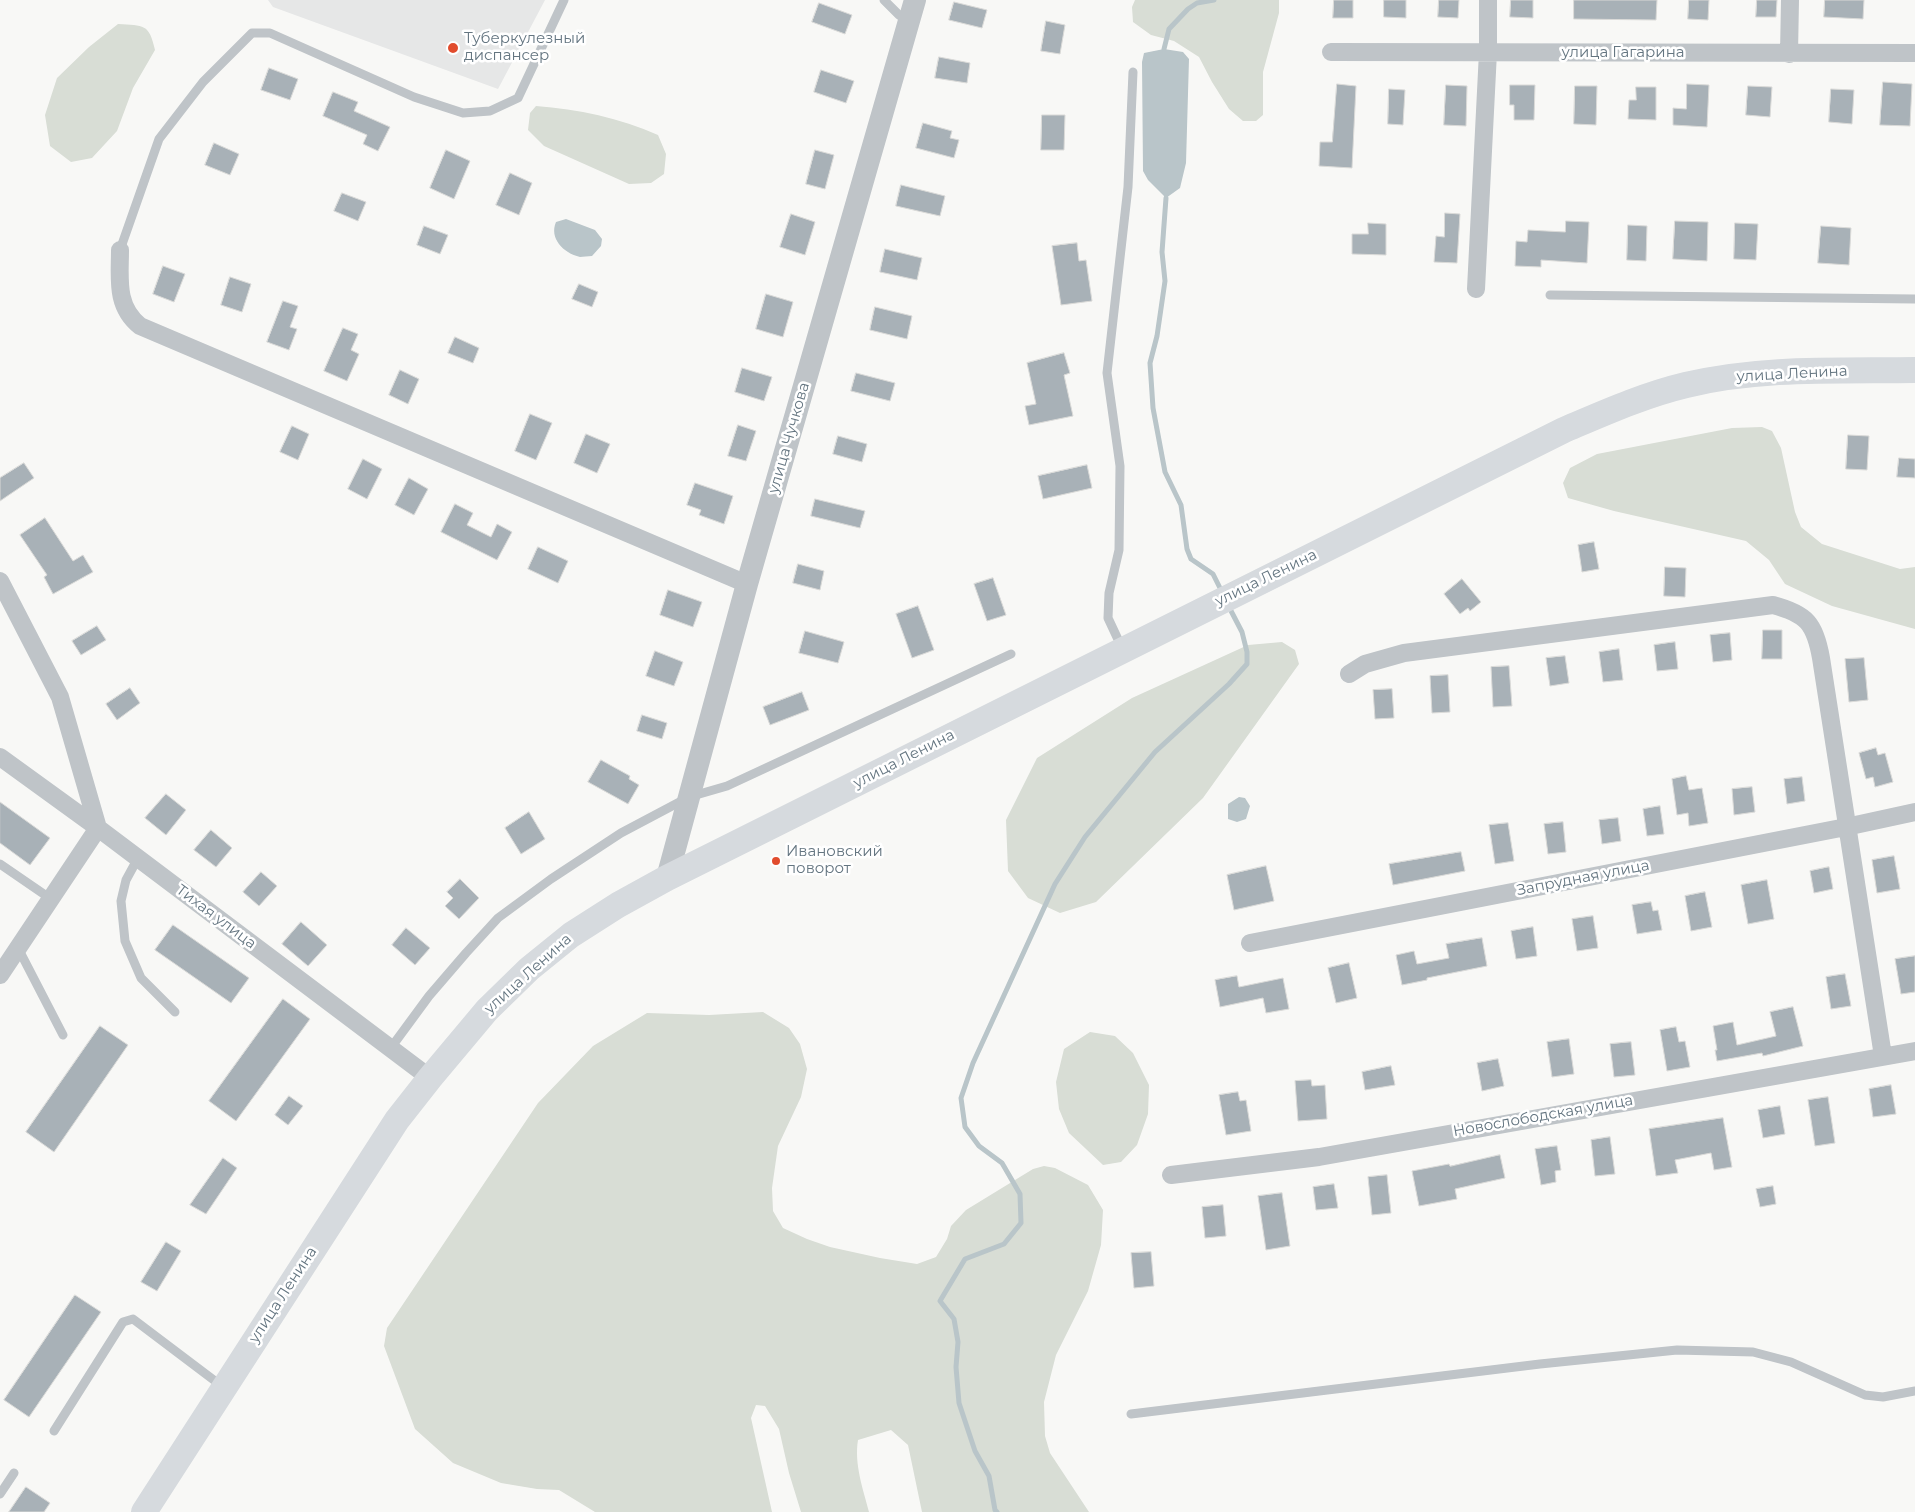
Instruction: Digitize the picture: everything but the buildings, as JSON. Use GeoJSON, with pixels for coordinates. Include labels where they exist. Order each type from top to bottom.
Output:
{"type":"FeatureCollection","features":[{"type":"Feature","properties":{"kind":"main road","name":"улица Ленина"},"geometry":{"type":"LineString","coordinates":[[144,1512],[397,1120],[487,1010],[529,969],[571,935],[618,905],[667,878],[1564,430],[1625,404],[1687,385],[1755,374],[1915,370]]}},
{"type":"Feature","properties":{"kind":"street","name":"улица Чучкова"},"geometry":{"type":"LineString","coordinates":[[667,878],[747,584],[915,0]]}},
{"type":"Feature","properties":{"kind":"street"},"geometry":{"type":"LineString","coordinates":[[1476,289],[1488,52],[1488,0]]}},
{"type":"Feature","properties":{"kind":"street"},"geometry":{"type":"LineString","coordinates":[[1789,54],[1790,0]]}},
{"type":"Feature","properties":{"kind":"street","name":"улица Гагарина"},"geometry":{"type":"LineString","coordinates":[[1331,52],[1789,54],[1915,52]]}},
{"type":"Feature","properties":{"kind":"street"},"geometry":{"type":"LineString","coordinates":[[120,250],[120,295],[131,319],[140,326],[747,584]]}},
{"type":"Feature","properties":{"kind":"street"},"geometry":{"type":"LineString","coordinates":[[0,581],[60,697],[98,828],[0,975]]}},
{"type":"Feature","properties":{"kind":"street"},"geometry":{"type":"LineString","coordinates":[[1349,674],[1365,664],[1404,653],[1773,605],[1792,610],[1809,622],[1818,640],[1883,1056]]}},
{"type":"Feature","properties":{"kind":"street","name":"Тихая улица"},"geometry":{"type":"LineString","coordinates":[[0,757],[98,828],[430,1078]]}},
{"type":"Feature","properties":{"kind":"street","name":"Запрудная улица"},"geometry":{"type":"LineString","coordinates":[[1250,943],[1915,812]]}},
{"type":"Feature","properties":{"kind":"street","name":"Новослободская улица"},"geometry":{"type":"LineString","coordinates":[[1171,1175],[1319,1157],[1915,1051]]}},
{"type":"Feature","properties":{"kind":"lane"},"geometry":{"type":"LineString","coordinates":[[120,250],[158,139],[203,82],[252,33],[270,33],[414,97],[463,113],[490,111],[518,98],[564,0]]}},
{"type":"Feature","properties":{"kind":"lane"},"geometry":{"type":"LineString","coordinates":[[884,0],[909,22]]}},
{"type":"Feature","properties":{"kind":"lane"},"geometry":{"type":"LineString","coordinates":[[1123,649],[1108,618],[1109,593],[1118,550],[1120,466],[1107,373],[1128,187],[1133,72]]}},
{"type":"Feature","properties":{"kind":"lane"},"geometry":{"type":"LineString","coordinates":[[1550,296],[1915,299]]}},
{"type":"Feature","properties":{"kind":"lane"},"geometry":{"type":"LineString","coordinates":[[390,1049],[429,996],[498,918],[620,832],[689,797],[727,786],[1011,654]]}},
{"type":"Feature","properties":{"kind":"lane"},"geometry":{"type":"LineString","coordinates":[[138,858],[126,880],[121,901],[125,941],[141,978],[175,1012]]}},
{"type":"Feature","properties":{"kind":"lane"},"geometry":{"type":"LineString","coordinates":[[0,864],[51,899]]}},
{"type":"Feature","properties":{"kind":"lane"},"geometry":{"type":"LineString","coordinates":[[18,948],[63,1035]]}},
{"type":"Feature","properties":{"kind":"lane"},"geometry":{"type":"LineString","coordinates":[[54,1431],[123,1322],[133,1319],[223,1387]]}},
{"type":"Feature","properties":{"kind":"lane"},"geometry":{"type":"LineString","coordinates":[[1131,1414],[1530,1365],[1677,1350],[1753,1352],[1792,1362],[1865,1395],[1883,1397],[1915,1391]]}},
{"type":"Feature","properties":{"kind":"lane"},"geometry":{"type":"LineString","coordinates":[[0,1494],[14,1473]]}},
{"type":"Feature","properties":{"kind":"shaded area","name":"Туберкулезный диспансер"},"geometry":{"type":"Polygon","coordinates":[[[268,0],[545,0],[498,89],[273,7],[268,0]]]}},
{"type":"Feature","properties":{"kind":"shaded area"},"geometry":{"type":"Polygon","coordinates":[[[1135,0],[1279,0],[1279,13],[1263,72],[1263,115],[1256,121],[1243,121],[1229,109],[1199,57],[1174,41],[1151,35],[1133,22],[1132,7],[1135,0]]]}},
{"type":"Feature","properties":{"kind":"shaded area"},"geometry":{"type":"Polygon","coordinates":[[[118,24],[140,26],[148,30],[155,50],[133,88],[117,131],[92,158],[71,162],[50,146],[45,115],[57,78],[89,47],[118,24]]]}},
{"type":"Feature","properties":{"kind":"shaded area"},"geometry":{"type":"Polygon","coordinates":[[[1164,49],[1183,52],[1189,59],[1186,163],[1180,188],[1166,198],[1148,180],[1143,171],[1142,62],[1144,53],[1164,49]]]}},
{"type":"Feature","properties":{"kind":"shaded area"},"geometry":{"type":"Polygon","coordinates":[[[536,106],[598,115],[658,135],[666,154],[664,174],[651,183],[629,184],[544,146],[528,130],[530,113],[536,106]]]}},
{"type":"Feature","properties":{"kind":"shaded area"},"geometry":{"type":"Polygon","coordinates":[[[566,219],[595,230],[602,239],[601,246],[592,256],[580,257],[574,255],[559,244],[554,234],[554,228],[556,222],[566,219]]]}},
{"type":"Feature","properties":{"kind":"shaded area"},"geometry":{"type":"Polygon","coordinates":[[[1762,427],[1772,431],[1781,448],[1795,512],[1801,527],[1822,544],[1900,569],[1915,567],[1915,629],[1832,606],[1785,584],[1769,560],[1746,541],[1614,511],[1568,498],[1563,483],[1570,468],[1597,454],[1732,428],[1762,427]]]}},
{"type":"Feature","properties":{"kind":"shaded area"},"geometry":{"type":"Polygon","coordinates":[[[1282,642],[1295,650],[1299,664],[1203,798],[1096,902],[1060,913],[1028,898],[1008,871],[1006,820],[1037,758],[1132,698],[1248,645],[1282,642]]]}},
{"type":"Feature","properties":{"kind":"shaded area"},"geometry":{"type":"Polygon","coordinates":[[[1239,797],[1245,798],[1250,806],[1246,819],[1237,822],[1228,819],[1228,804],[1239,797]]]}},
{"type":"Feature","properties":{"kind":"shaded area"},"geometry":{"type":"Polygon","coordinates":[[[763,1012],[789,1028],[800,1044],[807,1069],[801,1097],[778,1146],[772,1188],[773,1211],[783,1228],[830,1247],[917,1264],[936,1257],[947,1239],[951,1226],[966,1210],[1033,1169],[1044,1166],[1055,1168],[1088,1185],[1103,1210],[1101,1245],[1088,1291],[1056,1355],[1044,1402],[1045,1436],[1050,1453],[1089,1512],[922,1512],[908,1445],[891,1430],[858,1440],[858,1467],[869,1512],[801,1512],[789,1473],[779,1429],[765,1406],[756,1405],[751,1418],[772,1512],[595,1512],[559,1490],[537,1489],[501,1483],[453,1463],[415,1429],[384,1346],[387,1328],[538,1103],[593,1046],[647,1013],[709,1015],[763,1012]]]}},
{"type":"Feature","properties":{"kind":"shaded area"},"geometry":{"type":"Polygon","coordinates":[[[1090,1032],[1115,1036],[1133,1053],[1149,1085],[1148,1114],[1137,1145],[1121,1162],[1103,1165],[1069,1133],[1059,1109],[1056,1082],[1064,1049],[1090,1032]]]}},
{"type":"Feature","properties":{"kind":"waterway"},"geometry":{"type":"LineString","coordinates":[[1164,49],[1169,29],[1188,9],[1197,3],[1214,0]]}},
{"type":"Feature","properties":{"kind":"waterway"},"geometry":{"type":"LineString","coordinates":[[1166,198],[1162,252],[1165,281],[1157,336],[1150,363],[1153,408],[1165,472],[1181,505],[1187,549],[1191,559],[1213,574],[1222,592]]}},
{"type":"Feature","properties":{"kind":"waterway"},"geometry":{"type":"LineString","coordinates":[[997,1512],[995,1510],[989,1476],[975,1451],[959,1403],[956,1367],[958,1342],[954,1319],[940,1301],[965,1259],[1004,1244],[1021,1223],[1020,1194],[1002,1163],[979,1146],[965,1127],[961,1098],[973,1063],[1055,884],[1085,837],[1155,752],[1229,684],[1247,664],[1247,652],[1242,632],[1229,607]]}},
{"type":"Feature","properties":{"kind":"place","name":"Туберкулезный диспансер"},"geometry":{"type":"Point","coordinates":[453,48]}},
{"type":"Feature","properties":{"kind":"place","name":"Ивановский поворот"},"geometry":{"type":"Point","coordinates":[776,861]}}]}
